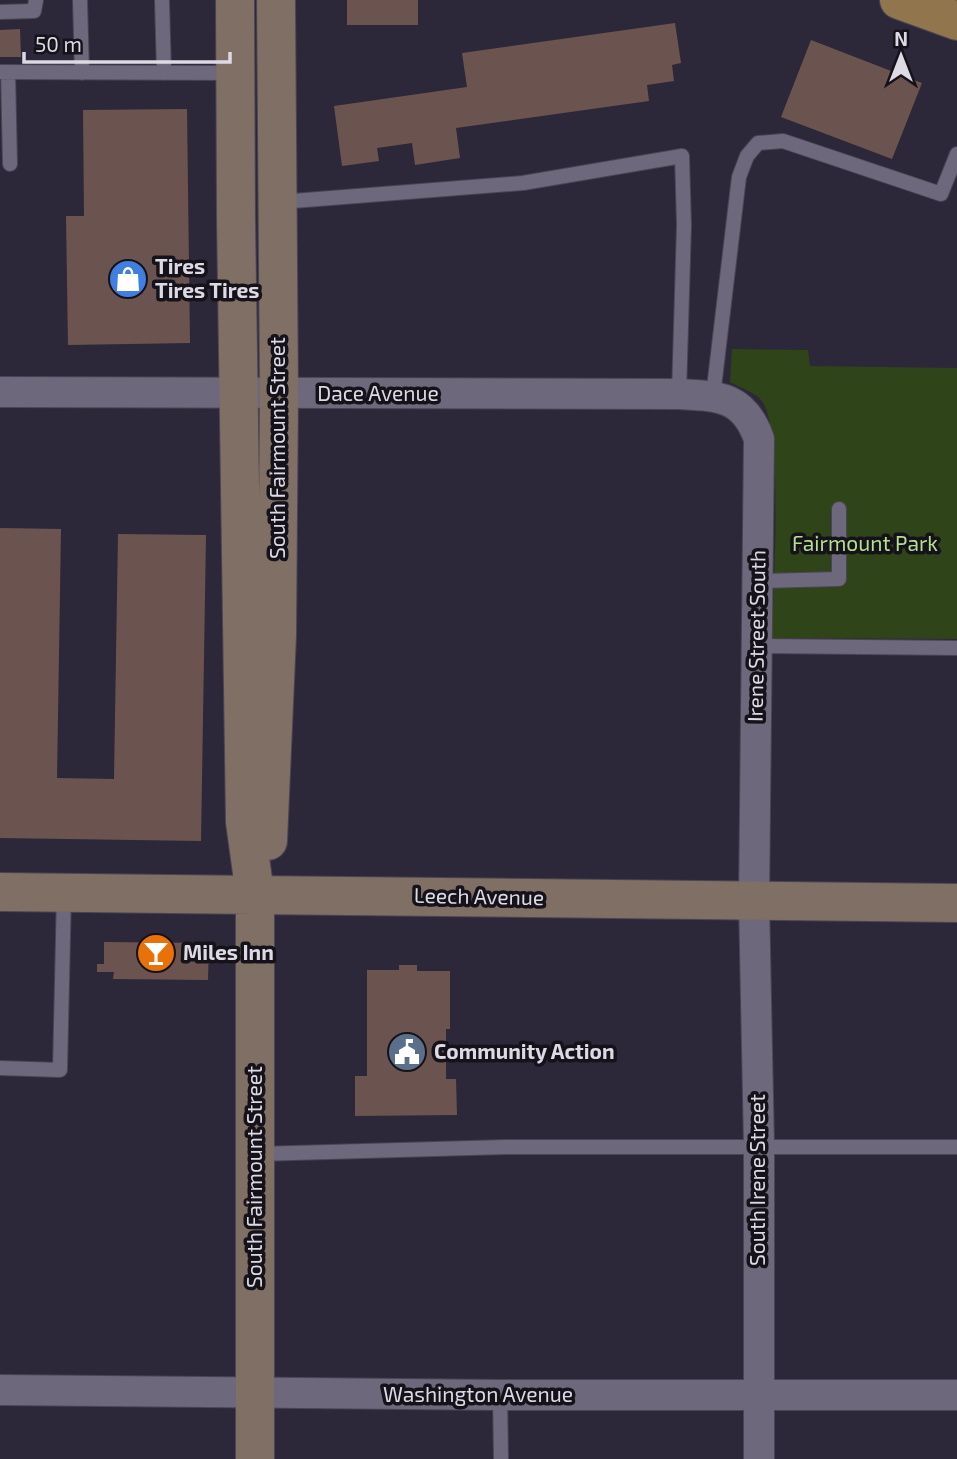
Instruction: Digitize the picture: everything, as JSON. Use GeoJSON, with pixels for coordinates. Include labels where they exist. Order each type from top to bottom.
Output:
{"type":"FeatureCollection","features":[{"type":"Feature","properties":{"kind":"main road"},"geometry":{"type":"LineString","coordinates":[[899,0],[957,21]]}},
{"type":"Feature","properties":{"kind":"street","name":"South Fairmount Street"},"geometry":{"type":"LineString","coordinates":[[235,0],[245,822],[255,894],[255,1459]]}},
{"type":"Feature","properties":{"kind":"street","name":"South Fairmount Street"},"geometry":{"type":"LineString","coordinates":[[255,894],[270,836],[276,635],[279,393],[276,0]]}},
{"type":"Feature","properties":{"kind":"street","name":"Dace Avenue"},"geometry":{"type":"LineString","coordinates":[[0,392],[713,396]]}},
{"type":"Feature","properties":{"kind":"street","name":"Irene Street South"},"geometry":{"type":"LineString","coordinates":[[713,396],[736,403],[753,421],[759,439],[754,901]]}},
{"type":"Feature","properties":{"kind":"street","name":"Leech Avenue"},"geometry":{"type":"LineString","coordinates":[[0,892],[957,903]]}},
{"type":"Feature","properties":{"kind":"street","name":"South Irene Street"},"geometry":{"type":"LineString","coordinates":[[754,901],[759,1146],[759,1459]]}},
{"type":"Feature","properties":{"kind":"street","name":"Washington Avenue"},"geometry":{"type":"LineString","coordinates":[[0,1390],[256,1394],[957,1395]]}},
{"type":"Feature","properties":{"kind":"lane"},"geometry":{"type":"LineString","coordinates":[[80,0],[82,73]]}},
{"type":"Feature","properties":{"kind":"lane"},"geometry":{"type":"LineString","coordinates":[[162,0],[164,73]]}},
{"type":"Feature","properties":{"kind":"lane"},"geometry":{"type":"LineString","coordinates":[[0,12],[35,6]]}},
{"type":"Feature","properties":{"kind":"lane"},"geometry":{"type":"LineString","coordinates":[[10,164],[4,72],[236,73]]}},
{"type":"Feature","properties":{"kind":"lane"},"geometry":{"type":"LineString","coordinates":[[713,396],[739,177],[747,156],[758,143],[783,141],[941,194],[957,154]]}},
{"type":"Feature","properties":{"kind":"lane"},"geometry":{"type":"LineString","coordinates":[[278,202],[523,183],[682,156],[684,225],[679,394]]}},
{"type":"Feature","properties":{"kind":"lane"},"geometry":{"type":"LineString","coordinates":[[758,581],[839,579],[839,509]]}},
{"type":"Feature","properties":{"kind":"lane"},"geometry":{"type":"LineString","coordinates":[[758,646],[957,648]]}},
{"type":"Feature","properties":{"kind":"lane"},"geometry":{"type":"LineString","coordinates":[[0,1068],[60,1070],[64,892]]}},
{"type":"Feature","properties":{"kind":"lane"},"geometry":{"type":"LineString","coordinates":[[256,1154],[506,1147],[957,1147]]}},
{"type":"Feature","properties":{"kind":"lane"},"geometry":{"type":"LineString","coordinates":[[500,1395],[501,1459]]}},
{"type":"Feature","properties":{"kind":"green space","name":"Fairmount Park"},"geometry":{"type":"Polygon","coordinates":[[[732,349],[808,350],[810,366],[957,368],[957,639],[772,638],[776,514],[773,444],[769,418],[762,401],[730,382],[732,349]]]}},
{"type":"Feature","properties":{"kind":"building"},"geometry":{"type":"Polygon","coordinates":[[[347,0],[418,0],[418,25],[347,25],[347,0]]]}},
{"type":"Feature","properties":{"kind":"building"},"geometry":{"type":"Polygon","coordinates":[[[675,23],[681,63],[672,65],[674,81],[647,85],[649,101],[456,128],[460,158],[415,165],[412,143],[377,148],[379,161],[342,166],[334,106],[467,87],[462,53],[675,23]]]}},
{"type":"Feature","properties":{"kind":"building"},"geometry":{"type":"Polygon","coordinates":[[[20,29],[21,57],[0,57],[0,30],[20,29]]]}},
{"type":"Feature","properties":{"kind":"building"},"geometry":{"type":"Polygon","coordinates":[[[811,40],[922,83],[892,159],[781,117],[811,40]]]}},
{"type":"Feature","properties":{"kind":"building","name":"Tires Tires Tires"},"geometry":{"type":"Polygon","coordinates":[[[187,109],[190,343],[68,345],[66,216],[84,216],[83,110],[187,109]]]}},
{"type":"Feature","properties":{"kind":"building"},"geometry":{"type":"Polygon","coordinates":[[[0,528],[61,529],[57,778],[114,779],[118,534],[206,535],[201,841],[0,838],[0,528]]]}},
{"type":"Feature","properties":{"kind":"building","name":"Miles Inn"},"geometry":{"type":"Polygon","coordinates":[[[104,942],[209,943],[208,980],[113,979],[114,972],[97,972],[97,964],[104,964],[104,942]]]}},
{"type":"Feature","properties":{"kind":"building","name":"Community Action"},"geometry":{"type":"Polygon","coordinates":[[[399,965],[417,965],[417,971],[450,971],[450,1029],[446,1029],[446,1079],[456,1079],[457,1115],[355,1116],[355,1076],[367,1076],[367,970],[399,970],[399,965]]]}},
{"type":"Feature","properties":{"kind":"place","name":"Tires Tires Tires"},"geometry":{"type":"Point","coordinates":[128,279]}},
{"type":"Feature","properties":{"kind":"place","name":"Miles Inn"},"geometry":{"type":"Point","coordinates":[156,953]}},
{"type":"Feature","properties":{"kind":"place","name":"Community Action"},"geometry":{"type":"Point","coordinates":[407,1052]}}]}
